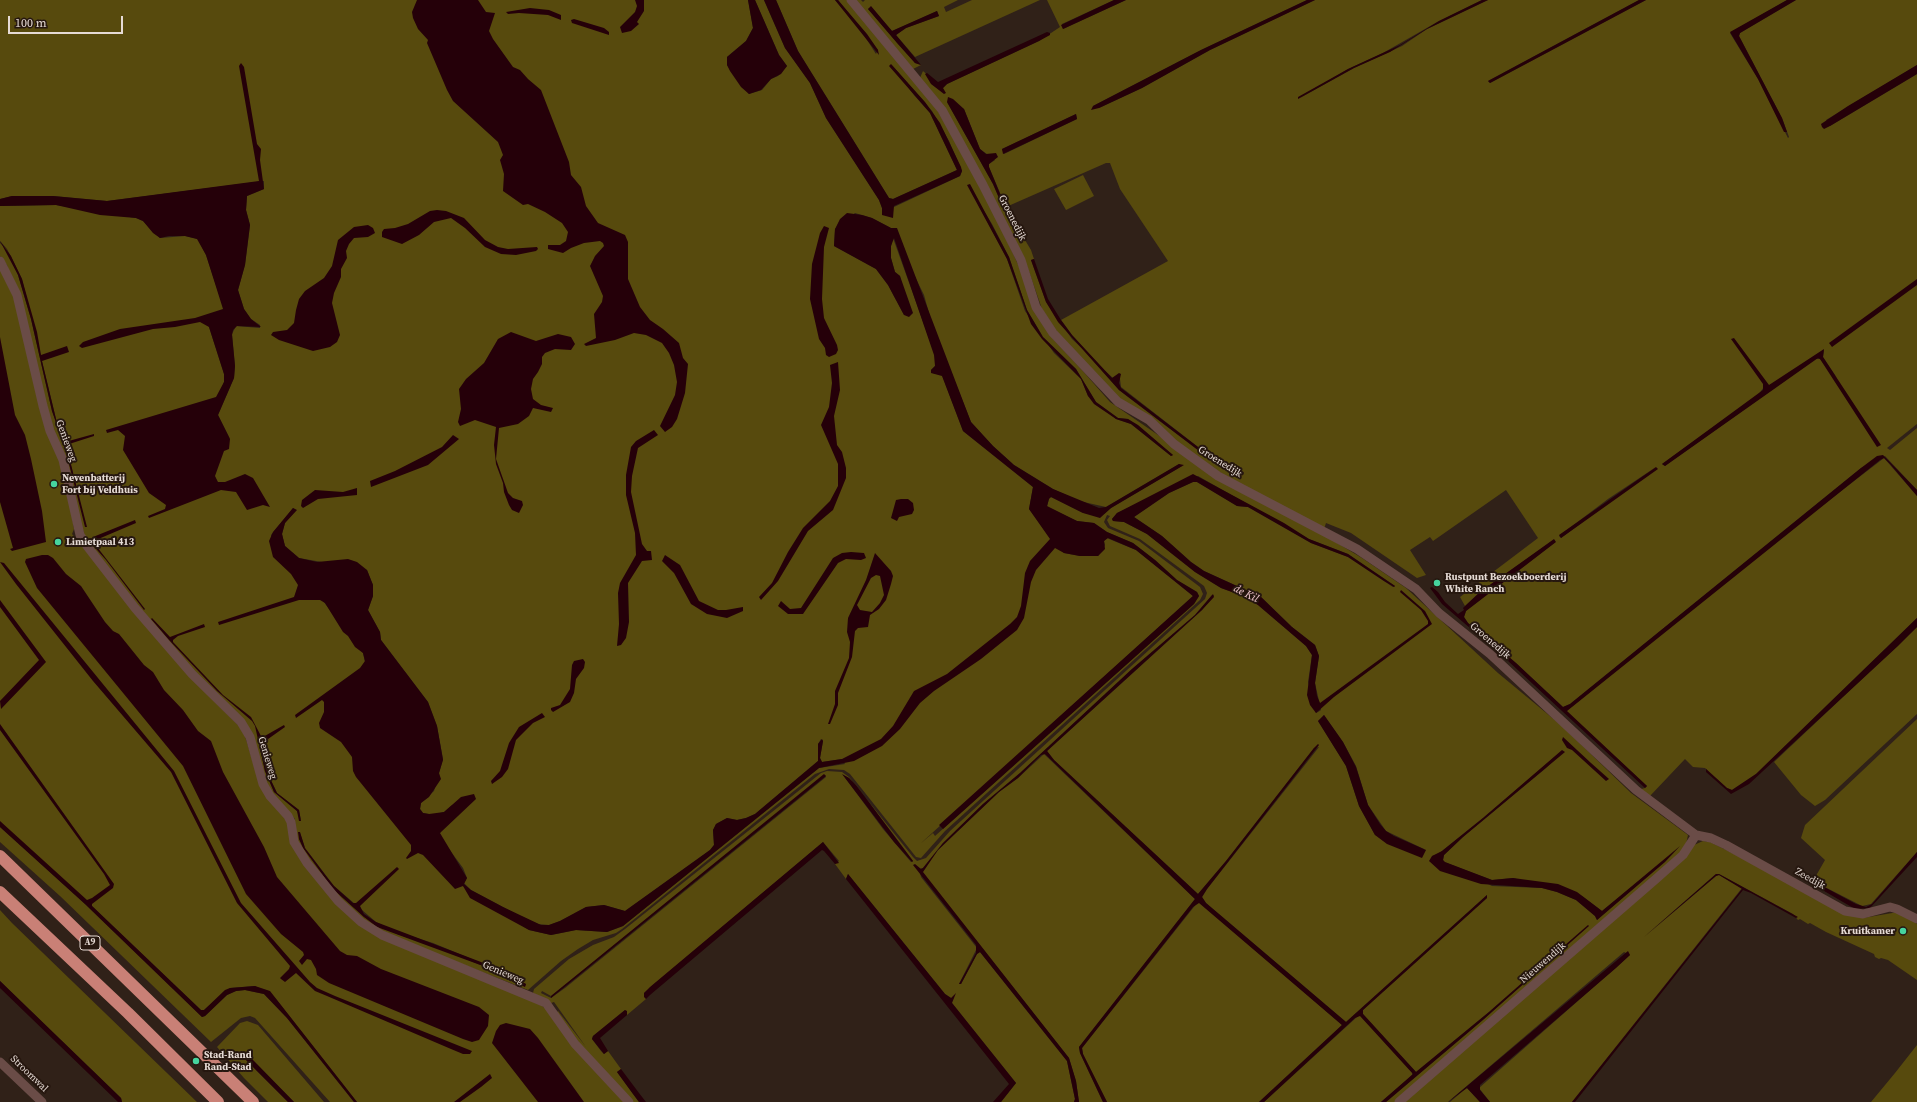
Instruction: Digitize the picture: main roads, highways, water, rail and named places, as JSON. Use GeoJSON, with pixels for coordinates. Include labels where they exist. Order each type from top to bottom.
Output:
{"type":"FeatureCollection","features":[{"type":"Feature","properties":{"kind":"highway","name":"A9"},"geometry":{"type":"LineString","coordinates":[[0,856],[253,1102]]}},
{"type":"Feature","properties":{"kind":"highway","name":"A9"},"geometry":{"type":"LineString","coordinates":[[0,892],[128,1013],[218,1102]]}},
{"type":"Feature","properties":{"kind":"water"},"geometry":{"type":"Polygon","coordinates":[[[417,0],[478,0],[486,12],[495,13],[489,31],[513,67],[520,70],[541,90],[569,162],[571,175],[581,187],[586,206],[598,223],[625,235],[628,242],[628,279],[640,307],[650,320],[679,343],[683,358],[688,364],[685,393],[677,419],[672,427],[665,432],[660,426],[675,395],[677,382],[674,365],[669,353],[662,343],[646,335],[634,333],[615,340],[586,346],[584,344],[596,338],[594,314],[602,302],[603,296],[590,266],[595,256],[604,246],[603,243],[600,241],[584,243],[563,253],[548,249],[548,245],[560,245],[566,241],[568,232],[562,223],[545,212],[528,204],[523,205],[503,191],[504,174],[500,160],[503,155],[498,142],[453,101],[427,43],[428,40],[418,29],[413,18],[412,12],[417,0]]]}},
{"type":"Feature","properties":{"kind":"water"},"geometry":{"type":"Polygon","coordinates":[[[635,0],[644,0],[644,11],[637,22],[639,24],[631,31],[622,33],[620,27],[635,12],[637,6],[635,0]]]}},
{"type":"Feature","properties":{"kind":"water"},"geometry":{"type":"Polygon","coordinates":[[[748,0],[755,0],[779,55],[787,66],[781,74],[771,79],[761,90],[749,94],[741,87],[727,65],[727,57],[746,41],[753,28],[748,0]]]}},
{"type":"Feature","properties":{"kind":"water"},"geometry":{"type":"Polygon","coordinates":[[[764,0],[776,0],[798,51],[889,198],[893,199],[957,170],[930,113],[889,66],[891,64],[925,102],[940,123],[961,167],[962,171],[960,176],[894,206],[893,218],[882,215],[882,208],[879,200],[826,118],[810,83],[785,48],[764,0]]]}},
{"type":"Feature","properties":{"kind":"water"},"geometry":{"type":"Polygon","coordinates":[[[835,0],[838,0],[867,34],[878,50],[879,55],[835,0]]]}},
{"type":"Feature","properties":{"kind":"water"},"geometry":{"type":"Polygon","coordinates":[[[1114,0],[1126,0],[1063,29],[1061,25],[1114,0]]]}},
{"type":"Feature","properties":{"kind":"water"},"geometry":{"type":"Polygon","coordinates":[[[1307,0],[1315,0],[1210,50],[1142,88],[1099,108],[1091,110],[1093,106],[1201,50],[1307,0]]]}},
{"type":"Feature","properties":{"kind":"water"},"geometry":{"type":"Polygon","coordinates":[[[1482,0],[1488,0],[1427,29],[1390,52],[1354,68],[1298,99],[1298,97],[1348,69],[1400,45],[1439,21],[1482,0]]]}},
{"type":"Feature","properties":{"kind":"water"},"geometry":{"type":"Polygon","coordinates":[[[1639,0],[1646,0],[1490,83],[1488,81],[1639,0]]]}},
{"type":"Feature","properties":{"kind":"water"},"geometry":{"type":"Polygon","coordinates":[[[1787,0],[1796,0],[1740,33],[1739,36],[1782,118],[1787,132],[1784,132],[1758,79],[1730,32],[1787,0]]]}},
{"type":"Feature","properties":{"kind":"water"},"geometry":{"type":"Polygon","coordinates":[[[871,6],[892,31],[937,11],[939,16],[906,28],[896,35],[921,65],[915,63],[868,9],[871,6]]]}},
{"type":"Feature","properties":{"kind":"water"},"geometry":{"type":"Polygon","coordinates":[[[530,8],[549,10],[561,15],[561,20],[548,15],[519,13],[508,14],[506,12],[530,8]]]}},
{"type":"Feature","properties":{"kind":"water"},"geometry":{"type":"Polygon","coordinates":[[[574,19],[604,28],[609,32],[609,35],[572,23],[571,20],[574,19]]]}},
{"type":"Feature","properties":{"kind":"water"},"geometry":{"type":"Polygon","coordinates":[[[1047,32],[1050,33],[1050,35],[1039,41],[947,84],[943,88],[946,93],[944,94],[931,84],[925,74],[927,73],[938,82],[1047,32]]]}},
{"type":"Feature","properties":{"kind":"water"},"geometry":{"type":"Polygon","coordinates":[[[241,63],[244,67],[257,144],[261,149],[260,160],[264,189],[247,196],[246,210],[250,225],[245,265],[238,290],[244,309],[251,319],[261,327],[237,326],[233,330],[232,335],[235,366],[234,378],[218,415],[230,439],[229,449],[224,451],[215,476],[218,482],[225,482],[245,474],[253,478],[270,507],[263,505],[247,510],[236,492],[221,490],[149,518],[148,516],[165,509],[166,505],[149,493],[123,450],[125,436],[118,430],[107,433],[106,430],[216,397],[224,382],[224,374],[209,327],[200,322],[175,327],[153,329],[82,348],[79,346],[83,342],[120,329],[195,318],[223,309],[206,255],[197,239],[185,236],[169,236],[160,238],[153,233],[143,221],[136,218],[100,215],[56,205],[0,206],[0,199],[12,196],[53,196],[107,201],[259,181],[239,66],[241,63]]]}},
{"type":"Feature","properties":{"kind":"water"},"geometry":{"type":"Polygon","coordinates":[[[1917,65],[1917,74],[1830,126],[1824,129],[1822,127],[1821,124],[1848,106],[1917,65]]]}},
{"type":"Feature","properties":{"kind":"water"},"geometry":{"type":"Polygon","coordinates":[[[948,97],[953,99],[964,109],[980,149],[986,154],[996,153],[998,157],[989,164],[989,167],[1003,201],[1019,230],[1017,231],[1002,205],[993,184],[947,102],[948,97]]]}},
{"type":"Feature","properties":{"kind":"water"},"geometry":{"type":"Polygon","coordinates":[[[1076,114],[1077,119],[1003,154],[1002,149],[1076,114]]]}},
{"type":"Feature","properties":{"kind":"water"},"geometry":{"type":"Polygon","coordinates":[[[970,184],[1009,257],[1027,310],[1043,337],[1076,369],[1096,402],[1118,418],[1128,419],[1138,425],[1173,455],[1171,456],[1131,424],[1116,419],[1094,404],[1088,396],[1081,379],[1042,339],[1031,324],[1007,259],[967,185],[970,184]]]}},
{"type":"Feature","properties":{"kind":"water"},"geometry":{"type":"Polygon","coordinates":[[[430,211],[446,211],[464,218],[485,240],[498,247],[508,249],[537,247],[538,249],[536,251],[516,255],[501,254],[485,247],[465,228],[451,218],[434,222],[419,235],[402,244],[382,237],[382,232],[384,229],[395,228],[408,224],[430,211]]]}},
{"type":"Feature","properties":{"kind":"water"},"geometry":{"type":"Polygon","coordinates":[[[847,213],[872,218],[891,228],[897,228],[971,422],[993,446],[1014,465],[1053,489],[1099,508],[1106,507],[1179,464],[1184,465],[1111,508],[1100,518],[1083,513],[1051,497],[1047,506],[1077,521],[1094,523],[1107,532],[1133,543],[1177,580],[1197,592],[1199,596],[1194,604],[943,829],[939,825],[1193,596],[1136,550],[1108,538],[1104,541],[1105,549],[1098,556],[1080,556],[1064,553],[1055,548],[1036,570],[1031,582],[1024,618],[1017,630],[981,659],[934,691],[920,703],[900,729],[882,746],[854,761],[819,768],[623,926],[607,932],[576,930],[551,935],[529,930],[470,898],[463,886],[455,889],[423,855],[418,853],[407,859],[406,858],[411,851],[411,845],[356,777],[353,771],[352,757],[341,742],[320,728],[319,723],[324,712],[324,702],[322,700],[296,718],[295,715],[360,668],[365,661],[363,653],[355,647],[348,636],[343,632],[325,603],[320,600],[299,600],[219,625],[218,622],[294,597],[298,585],[291,574],[273,557],[269,541],[273,532],[293,508],[297,510],[285,523],[282,534],[285,546],[299,558],[317,562],[348,559],[357,562],[367,570],[373,585],[373,596],[368,610],[380,632],[381,640],[428,702],[437,726],[443,760],[439,773],[441,779],[429,797],[421,803],[420,809],[423,813],[429,814],[444,812],[461,797],[474,794],[476,799],[440,833],[467,878],[464,884],[471,890],[541,925],[549,925],[560,921],[586,907],[604,905],[625,911],[710,850],[714,845],[713,830],[716,824],[727,818],[737,820],[755,814],[818,761],[818,744],[822,739],[823,741],[820,758],[822,762],[842,759],[881,739],[893,726],[914,691],[947,674],[1017,617],[1021,606],[1025,573],[1030,561],[1050,539],[1029,509],[1033,487],[963,431],[942,376],[931,373],[931,370],[935,366],[934,355],[894,238],[891,246],[891,258],[895,272],[900,276],[913,313],[909,317],[904,315],[888,285],[876,269],[834,246],[835,229],[840,219],[847,213]]]}},
{"type":"Feature","properties":{"kind":"water"},"geometry":{"type":"Polygon","coordinates":[[[368,225],[373,228],[375,233],[368,237],[354,238],[349,244],[346,251],[347,258],[341,269],[341,277],[334,293],[332,303],[340,335],[337,342],[330,347],[313,351],[279,340],[271,335],[273,332],[287,330],[294,323],[299,299],[305,291],[324,278],[332,266],[338,240],[354,227],[368,225]]]}},
{"type":"Feature","properties":{"kind":"water"},"geometry":{"type":"Polygon","coordinates":[[[824,226],[829,228],[824,247],[822,299],[824,318],[838,350],[836,354],[829,357],[826,355],[825,348],[819,339],[810,299],[812,264],[820,233],[824,226]]]}},
{"type":"Feature","properties":{"kind":"water"},"geometry":{"type":"Polygon","coordinates":[[[0,241],[11,256],[22,279],[37,332],[41,355],[67,346],[69,352],[42,361],[63,441],[65,442],[94,434],[94,436],[66,445],[87,527],[85,527],[65,448],[52,411],[31,319],[18,275],[0,241]]]}},
{"type":"Feature","properties":{"kind":"water"},"geometry":{"type":"Polygon","coordinates":[[[1034,259],[1048,299],[1061,320],[1072,335],[1112,378],[1119,373],[1121,374],[1119,383],[1121,388],[1198,447],[1240,474],[1237,477],[1215,463],[1119,390],[1058,322],[1046,302],[1031,260],[1034,259]]]}},
{"type":"Feature","properties":{"kind":"water"},"geometry":{"type":"Polygon","coordinates":[[[1917,279],[1917,285],[1832,347],[1829,343],[1917,279]]]}},
{"type":"Feature","properties":{"kind":"water"},"geometry":{"type":"Polygon","coordinates":[[[511,332],[536,341],[558,334],[571,337],[575,344],[571,350],[555,349],[545,353],[542,357],[542,364],[533,379],[531,389],[533,399],[541,405],[553,408],[551,412],[533,408],[529,416],[518,424],[499,428],[496,459],[508,493],[513,498],[522,501],[523,505],[519,513],[512,510],[509,505],[496,464],[494,445],[496,427],[475,420],[460,426],[458,422],[461,409],[459,389],[466,379],[484,363],[498,339],[511,332]]]}},
{"type":"Feature","properties":{"kind":"water"},"geometry":{"type":"Polygon","coordinates":[[[0,337],[15,415],[25,435],[31,459],[42,511],[46,542],[12,551],[10,549],[13,548],[0,502],[0,337]]]}},
{"type":"Feature","properties":{"kind":"water"},"geometry":{"type":"Polygon","coordinates":[[[1734,338],[1769,385],[1824,349],[1823,357],[1881,445],[1877,447],[1818,358],[1665,466],[1662,464],[1763,390],[1763,384],[1731,339],[1734,338]]]}},
{"type":"Feature","properties":{"kind":"water"},"geometry":{"type":"Polygon","coordinates":[[[838,362],[840,390],[834,416],[837,445],[842,452],[846,468],[846,478],[833,510],[808,531],[778,581],[761,600],[759,597],[772,583],[788,552],[803,528],[830,501],[838,486],[838,464],[821,425],[829,407],[832,383],[830,365],[838,362]]]}},
{"type":"Feature","properties":{"kind":"water"},"geometry":{"type":"Polygon","coordinates":[[[654,430],[658,435],[638,448],[632,476],[631,492],[642,544],[647,551],[651,551],[652,560],[642,561],[628,583],[629,622],[626,638],[621,645],[617,646],[619,624],[618,593],[620,583],[636,555],[635,533],[626,495],[626,475],[631,447],[636,441],[654,430]]]}},
{"type":"Feature","properties":{"kind":"water"},"geometry":{"type":"Polygon","coordinates":[[[453,435],[459,439],[428,465],[371,487],[370,481],[395,471],[442,447],[453,435]]]}},
{"type":"Feature","properties":{"kind":"water"},"geometry":{"type":"Polygon","coordinates":[[[1883,455],[1917,490],[1917,496],[1884,458],[1880,460],[1567,711],[1647,786],[1645,788],[1493,647],[1495,645],[1516,663],[1563,707],[1570,704],[1861,468],[1877,456],[1883,455]]]}},
{"type":"Feature","properties":{"kind":"water"},"geometry":{"type":"Polygon","coordinates":[[[1656,467],[1658,469],[1561,538],[1559,535],[1656,467]]]}},
{"type":"Feature","properties":{"kind":"water","name":"de Kil"},"geometry":{"type":"Polygon","coordinates":[[[1193,474],[1284,523],[1309,539],[1348,554],[1395,586],[1394,587],[1384,581],[1348,557],[1311,543],[1248,507],[1237,506],[1197,482],[1193,482],[1169,493],[1134,517],[1162,536],[1191,562],[1204,571],[1261,597],[1292,627],[1315,645],[1319,656],[1315,683],[1317,696],[1320,703],[1428,624],[1428,621],[1421,610],[1400,592],[1401,590],[1425,611],[1432,624],[1334,697],[1316,713],[1310,705],[1307,695],[1312,655],[1306,646],[1258,605],[1243,596],[1221,588],[1195,572],[1147,534],[1124,522],[1113,521],[1112,519],[1117,513],[1193,474]]]}},
{"type":"Feature","properties":{"kind":"water"},"geometry":{"type":"Polygon","coordinates":[[[357,488],[357,495],[318,499],[303,508],[301,506],[302,500],[315,490],[343,492],[357,488]]]}},
{"type":"Feature","properties":{"kind":"water"},"geometry":{"type":"Polygon","coordinates":[[[908,499],[913,503],[914,510],[912,514],[899,517],[897,521],[891,518],[896,500],[908,499]]]}},
{"type":"Feature","properties":{"kind":"water"},"geometry":{"type":"Polygon","coordinates":[[[135,520],[136,523],[96,540],[94,543],[145,609],[144,610],[106,560],[90,542],[93,537],[135,520]]]}},
{"type":"Feature","properties":{"kind":"water"},"geometry":{"type":"Polygon","coordinates":[[[1554,539],[1556,542],[1466,611],[1464,617],[1468,623],[1487,639],[1485,641],[1442,604],[1430,588],[1432,587],[1438,592],[1445,602],[1458,614],[1464,610],[1463,608],[1480,592],[1554,539]]]}},
{"type":"Feature","properties":{"kind":"water"},"geometry":{"type":"Polygon","coordinates":[[[842,553],[864,553],[866,558],[861,560],[846,559],[838,563],[803,614],[788,614],[778,606],[781,601],[790,609],[801,608],[833,558],[842,553]]]}},
{"type":"Feature","properties":{"kind":"water"},"geometry":{"type":"Polygon","coordinates":[[[875,553],[891,571],[893,576],[891,584],[886,600],[879,609],[870,615],[868,627],[858,628],[855,631],[852,657],[838,693],[838,705],[830,724],[828,724],[835,704],[835,691],[849,658],[850,642],[847,632],[848,618],[866,580],[875,553]],[[876,575],[871,578],[857,605],[860,610],[872,612],[880,603],[884,595],[880,576],[876,575]]]}},
{"type":"Feature","properties":{"kind":"water"},"geometry":{"type":"Polygon","coordinates":[[[48,555],[53,558],[66,574],[81,586],[105,622],[113,631],[119,634],[144,665],[153,672],[164,690],[183,710],[198,731],[211,741],[223,772],[264,847],[277,877],[340,951],[347,955],[357,956],[381,969],[479,1007],[489,1015],[488,1026],[479,1040],[472,1042],[463,1039],[329,983],[317,975],[316,969],[311,960],[307,959],[302,965],[299,961],[304,955],[303,952],[281,934],[246,894],[183,766],[37,588],[25,562],[26,559],[48,555]]]}},
{"type":"Feature","properties":{"kind":"water"},"geometry":{"type":"Polygon","coordinates":[[[665,555],[680,565],[699,601],[718,610],[743,607],[743,611],[727,618],[707,614],[691,604],[674,573],[662,561],[665,555]]]}},
{"type":"Feature","properties":{"kind":"water"},"geometry":{"type":"Polygon","coordinates":[[[0,562],[4,563],[174,771],[241,903],[310,982],[317,988],[335,996],[472,1051],[470,1054],[463,1054],[315,991],[296,973],[285,982],[280,978],[290,966],[237,903],[171,772],[93,681],[0,562]]]}},
{"type":"Feature","properties":{"kind":"water"},"geometry":{"type":"Polygon","coordinates":[[[1213,594],[1214,597],[1202,610],[1047,751],[1054,760],[1198,894],[1226,861],[1318,744],[1319,745],[1207,889],[1202,897],[1206,903],[1346,1022],[1487,895],[1487,898],[1363,1010],[1363,1014],[1416,1072],[1489,1012],[1588,925],[1589,926],[1484,1019],[1386,1102],[1381,1102],[1413,1074],[1360,1016],[1355,1018],[1264,1102],[1259,1102],[1342,1025],[1199,903],[1193,907],[1082,1048],[1083,1054],[1107,1102],[1103,1102],[1080,1053],[1079,1047],[1195,899],[1045,754],[1041,755],[1018,778],[999,792],[938,850],[923,872],[1069,1058],[1076,1081],[1079,1102],[1074,1102],[1075,1099],[1067,1061],[980,952],[977,954],[961,984],[959,984],[976,953],[976,945],[913,865],[915,864],[921,869],[923,868],[943,843],[983,804],[1020,773],[1132,669],[1195,615],[1213,594]]]}},
{"type":"Feature","properties":{"kind":"water"},"geometry":{"type":"Polygon","coordinates":[[[0,600],[46,662],[1,709],[0,701],[39,660],[0,607],[0,600]]]}},
{"type":"Feature","properties":{"kind":"water"},"geometry":{"type":"Polygon","coordinates":[[[152,618],[170,637],[204,624],[205,627],[178,636],[173,640],[173,642],[223,695],[251,717],[261,736],[263,737],[284,725],[285,727],[261,744],[267,772],[277,793],[299,810],[301,821],[299,821],[297,811],[274,792],[265,771],[255,726],[252,721],[217,691],[169,640],[151,619],[152,618]]]}},
{"type":"Feature","properties":{"kind":"water"},"geometry":{"type":"Polygon","coordinates":[[[1917,618],[1917,627],[1898,646],[1749,784],[1731,794],[1706,772],[1706,769],[1727,788],[1732,790],[1756,774],[1917,618]]]}},
{"type":"Feature","properties":{"kind":"water"},"geometry":{"type":"Polygon","coordinates":[[[583,659],[585,662],[584,668],[576,679],[574,693],[570,702],[553,712],[551,708],[560,705],[570,689],[572,665],[574,661],[583,659]]]}},
{"type":"Feature","properties":{"kind":"water"},"geometry":{"type":"Polygon","coordinates":[[[542,713],[545,717],[533,723],[516,740],[508,769],[502,777],[492,784],[491,781],[500,771],[509,743],[519,727],[542,713]]]}},
{"type":"Feature","properties":{"kind":"water"},"geometry":{"type":"Polygon","coordinates":[[[1324,715],[1343,742],[1356,767],[1368,805],[1380,824],[1386,831],[1394,836],[1426,850],[1422,858],[1387,844],[1375,835],[1359,806],[1346,766],[1318,721],[1324,715]]]}},
{"type":"Feature","properties":{"kind":"water"},"geometry":{"type":"Polygon","coordinates":[[[0,724],[114,884],[113,888],[92,904],[92,906],[201,1010],[204,1010],[225,990],[230,988],[255,986],[270,991],[357,1102],[354,1102],[287,1018],[264,994],[245,990],[236,991],[227,995],[205,1016],[202,1017],[85,904],[0,827],[0,821],[87,900],[110,885],[104,874],[0,730],[0,724]]]}},
{"type":"Feature","properties":{"kind":"water"},"geometry":{"type":"Polygon","coordinates":[[[1563,737],[1609,779],[1606,781],[1572,750],[1567,748],[1562,740],[1563,737]]]}},
{"type":"Feature","properties":{"kind":"water"},"geometry":{"type":"Polygon","coordinates":[[[1562,750],[1565,752],[1463,837],[1444,855],[1443,860],[1492,880],[1513,878],[1558,884],[1577,892],[1602,911],[1680,846],[1665,862],[1597,920],[1595,916],[1576,900],[1557,892],[1542,888],[1481,884],[1440,871],[1429,861],[1432,856],[1442,851],[1483,818],[1562,750]]]}},
{"type":"Feature","properties":{"kind":"water"},"geometry":{"type":"Polygon","coordinates":[[[824,774],[826,776],[551,998],[551,996],[824,774]]]}},
{"type":"Feature","properties":{"kind":"water"},"geometry":{"type":"Polygon","coordinates":[[[842,774],[856,785],[913,861],[912,862],[894,842],[842,774]]]}},
{"type":"Feature","properties":{"kind":"water"},"geometry":{"type":"Polygon","coordinates":[[[298,832],[300,832],[305,848],[326,876],[334,886],[353,903],[356,903],[397,867],[399,869],[360,906],[364,914],[376,922],[481,962],[526,984],[525,987],[500,976],[483,966],[377,927],[333,889],[303,848],[298,832]]]}},
{"type":"Feature","properties":{"kind":"water"},"geometry":{"type":"Polygon","coordinates":[[[823,842],[839,863],[835,864],[822,850],[646,999],[644,997],[644,993],[650,987],[823,842]]]}},
{"type":"Feature","properties":{"kind":"water"},"geometry":{"type":"Polygon","coordinates":[[[1917,852],[1917,857],[1870,908],[1855,909],[1795,874],[1796,872],[1856,904],[1866,907],[1872,904],[1917,852]]]}},
{"type":"Feature","properties":{"kind":"water"},"geometry":{"type":"Polygon","coordinates":[[[848,874],[945,994],[951,998],[956,993],[952,1003],[1016,1083],[1001,1102],[993,1102],[1009,1084],[846,879],[848,874]]]}},
{"type":"Feature","properties":{"kind":"water"},"geometry":{"type":"Polygon","coordinates":[[[1716,874],[1719,874],[1798,917],[1796,918],[1743,890],[1575,1102],[1572,1102],[1742,889],[1719,875],[1716,876],[1644,937],[1716,874]]]}},
{"type":"Feature","properties":{"kind":"water"},"geometry":{"type":"Polygon","coordinates":[[[1628,951],[1630,955],[1616,968],[1480,1085],[1480,1090],[1490,1102],[1480,1102],[1467,1088],[1448,1102],[1628,951]]]}},
{"type":"Feature","properties":{"kind":"water"},"geometry":{"type":"Polygon","coordinates":[[[0,981],[121,1098],[122,1102],[118,1102],[0,988],[0,981]]]}},
{"type":"Feature","properties":{"kind":"water"},"geometry":{"type":"Polygon","coordinates":[[[625,1010],[627,1011],[627,1015],[600,1038],[608,1051],[604,1054],[592,1039],[593,1036],[625,1010]]]}},
{"type":"Feature","properties":{"kind":"water"},"geometry":{"type":"Polygon","coordinates":[[[506,1023],[530,1029],[584,1102],[538,1102],[492,1043],[496,1031],[500,1025],[506,1023]]]}},
{"type":"Feature","properties":{"kind":"water"},"geometry":{"type":"Polygon","coordinates":[[[243,1052],[250,1057],[294,1102],[288,1102],[242,1056],[243,1052]]]}},
{"type":"Feature","properties":{"kind":"water"},"geometry":{"type":"Polygon","coordinates":[[[621,1069],[646,1102],[639,1102],[617,1072],[621,1069]]]}},
{"type":"Feature","properties":{"kind":"water"},"geometry":{"type":"Polygon","coordinates":[[[490,1074],[492,1078],[481,1087],[460,1102],[454,1102],[490,1074]]]}},
{"type":"Feature","properties":{"kind":"place","name":"Nevenbatterij Fort bij Veldhuis"},"geometry":{"type":"Point","coordinates":[54,484]}},
{"type":"Feature","properties":{"kind":"place","name":"Limietpaal 413"},"geometry":{"type":"Point","coordinates":[58,542]}},
{"type":"Feature","properties":{"kind":"place","name":"Rustpunt Bezoekboerderij White Ranch"},"geometry":{"type":"Point","coordinates":[1437,583]}},
{"type":"Feature","properties":{"kind":"place","name":"Kruitkamer"},"geometry":{"type":"Point","coordinates":[1903,931]}},
{"type":"Feature","properties":{"kind":"place","name":"Stad-Rand Rand-Stad"},"geometry":{"type":"Point","coordinates":[196,1061]}}]}
